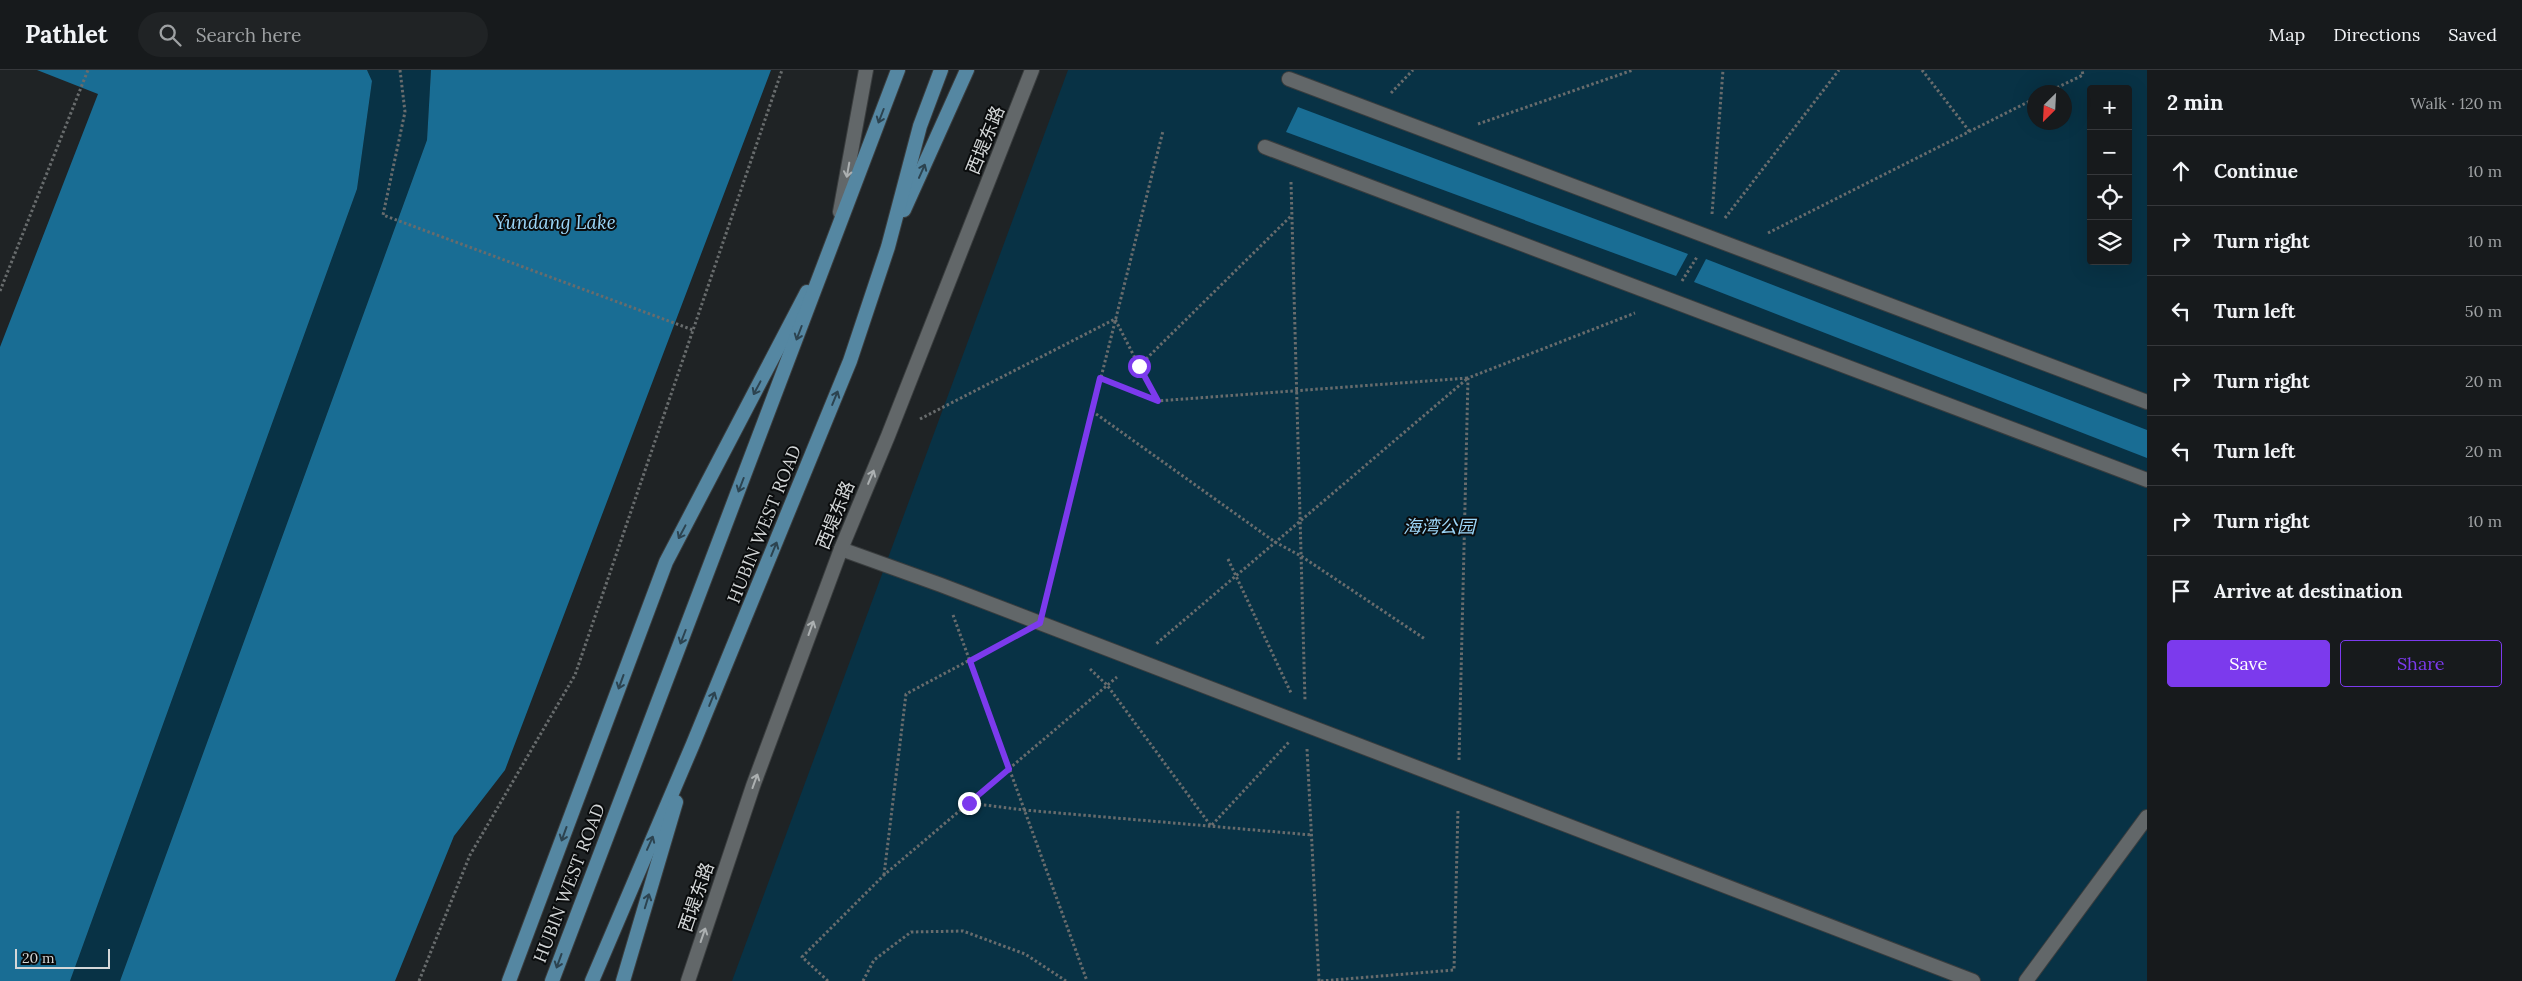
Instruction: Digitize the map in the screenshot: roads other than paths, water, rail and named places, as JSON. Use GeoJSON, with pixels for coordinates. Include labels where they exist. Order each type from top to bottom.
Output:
{"type":"FeatureCollection","features":[{"type":"Feature","properties":{"kind":"main road","name":"HUBIN WEST ROAD"},"geometry":{"type":"LineString","coordinates":[[552,981],[898,70]]}},
{"type":"Feature","properties":{"kind":"main road","name":"HUBIN WEST ROAD"},"geometry":{"type":"LineString","coordinates":[[592,981],[694,744],[850,361],[888,247],[920,126],[941,70]]}},
{"type":"Feature","properties":{"kind":"main road"},"geometry":{"type":"LineString","coordinates":[[888,247],[968,70]]}},
{"type":"Feature","properties":{"kind":"main road"},"geometry":{"type":"LineString","coordinates":[[509,981],[666,562],[836,236]]}},
{"type":"Feature","properties":{"kind":"main road"},"geometry":{"type":"LineString","coordinates":[[624,981],[694,744]]}},
{"type":"Feature","properties":{"kind":"street"},"geometry":{"type":"LineString","coordinates":[[836,236],[866,70]]}},
{"type":"Feature","properties":{"kind":"street","name":"西堤东路"},"geometry":{"type":"LineString","coordinates":[[688,981],[753,786],[841,549],[888,436],[1032,70]]}},
{"type":"Feature","properties":{"kind":"street"},"geometry":{"type":"LineString","coordinates":[[1289,79],[2147,402]]}},
{"type":"Feature","properties":{"kind":"street"},"geometry":{"type":"LineString","coordinates":[[1265,148],[2147,480]]}},
{"type":"Feature","properties":{"kind":"street"},"geometry":{"type":"LineString","coordinates":[[841,549],[942,585],[1973,981]]}},
{"type":"Feature","properties":{"kind":"street"},"geometry":{"type":"LineString","coordinates":[[2026,981],[2147,817]]}},
{"type":"Feature","properties":{"kind":"street"},"geometry":{"type":"LineString","coordinates":[[620,981],[640,926]]}},
{"type":"Feature","properties":{"kind":"water"},"geometry":{"type":"Polygon","coordinates":[[[37,70],[367,70],[372,81],[357,189],[70,981],[0,981],[0,347],[98,94],[37,70]]]}},
{"type":"Feature","properties":{"kind":"water","name":"Yundang Lake"},"geometry":{"type":"Polygon","coordinates":[[[431,70],[771,70],[505,770],[454,836],[395,981],[120,981],[427,140],[431,70]]]}},
{"type":"Feature","properties":{"kind":"water"},"geometry":{"type":"Polygon","coordinates":[[[1298,107],[1688,254],[1676,276],[1286,132],[1298,107]]]}},
{"type":"Feature","properties":{"kind":"water"},"geometry":{"type":"Polygon","coordinates":[[[1706,259],[2147,430],[2147,458],[1694,282],[1706,259]]]}},
{"type":"Feature","properties":{"kind":"park label","name":"海湾公园"},"geometry":{"type":"Point","coordinates":[1439,526]}}]}
